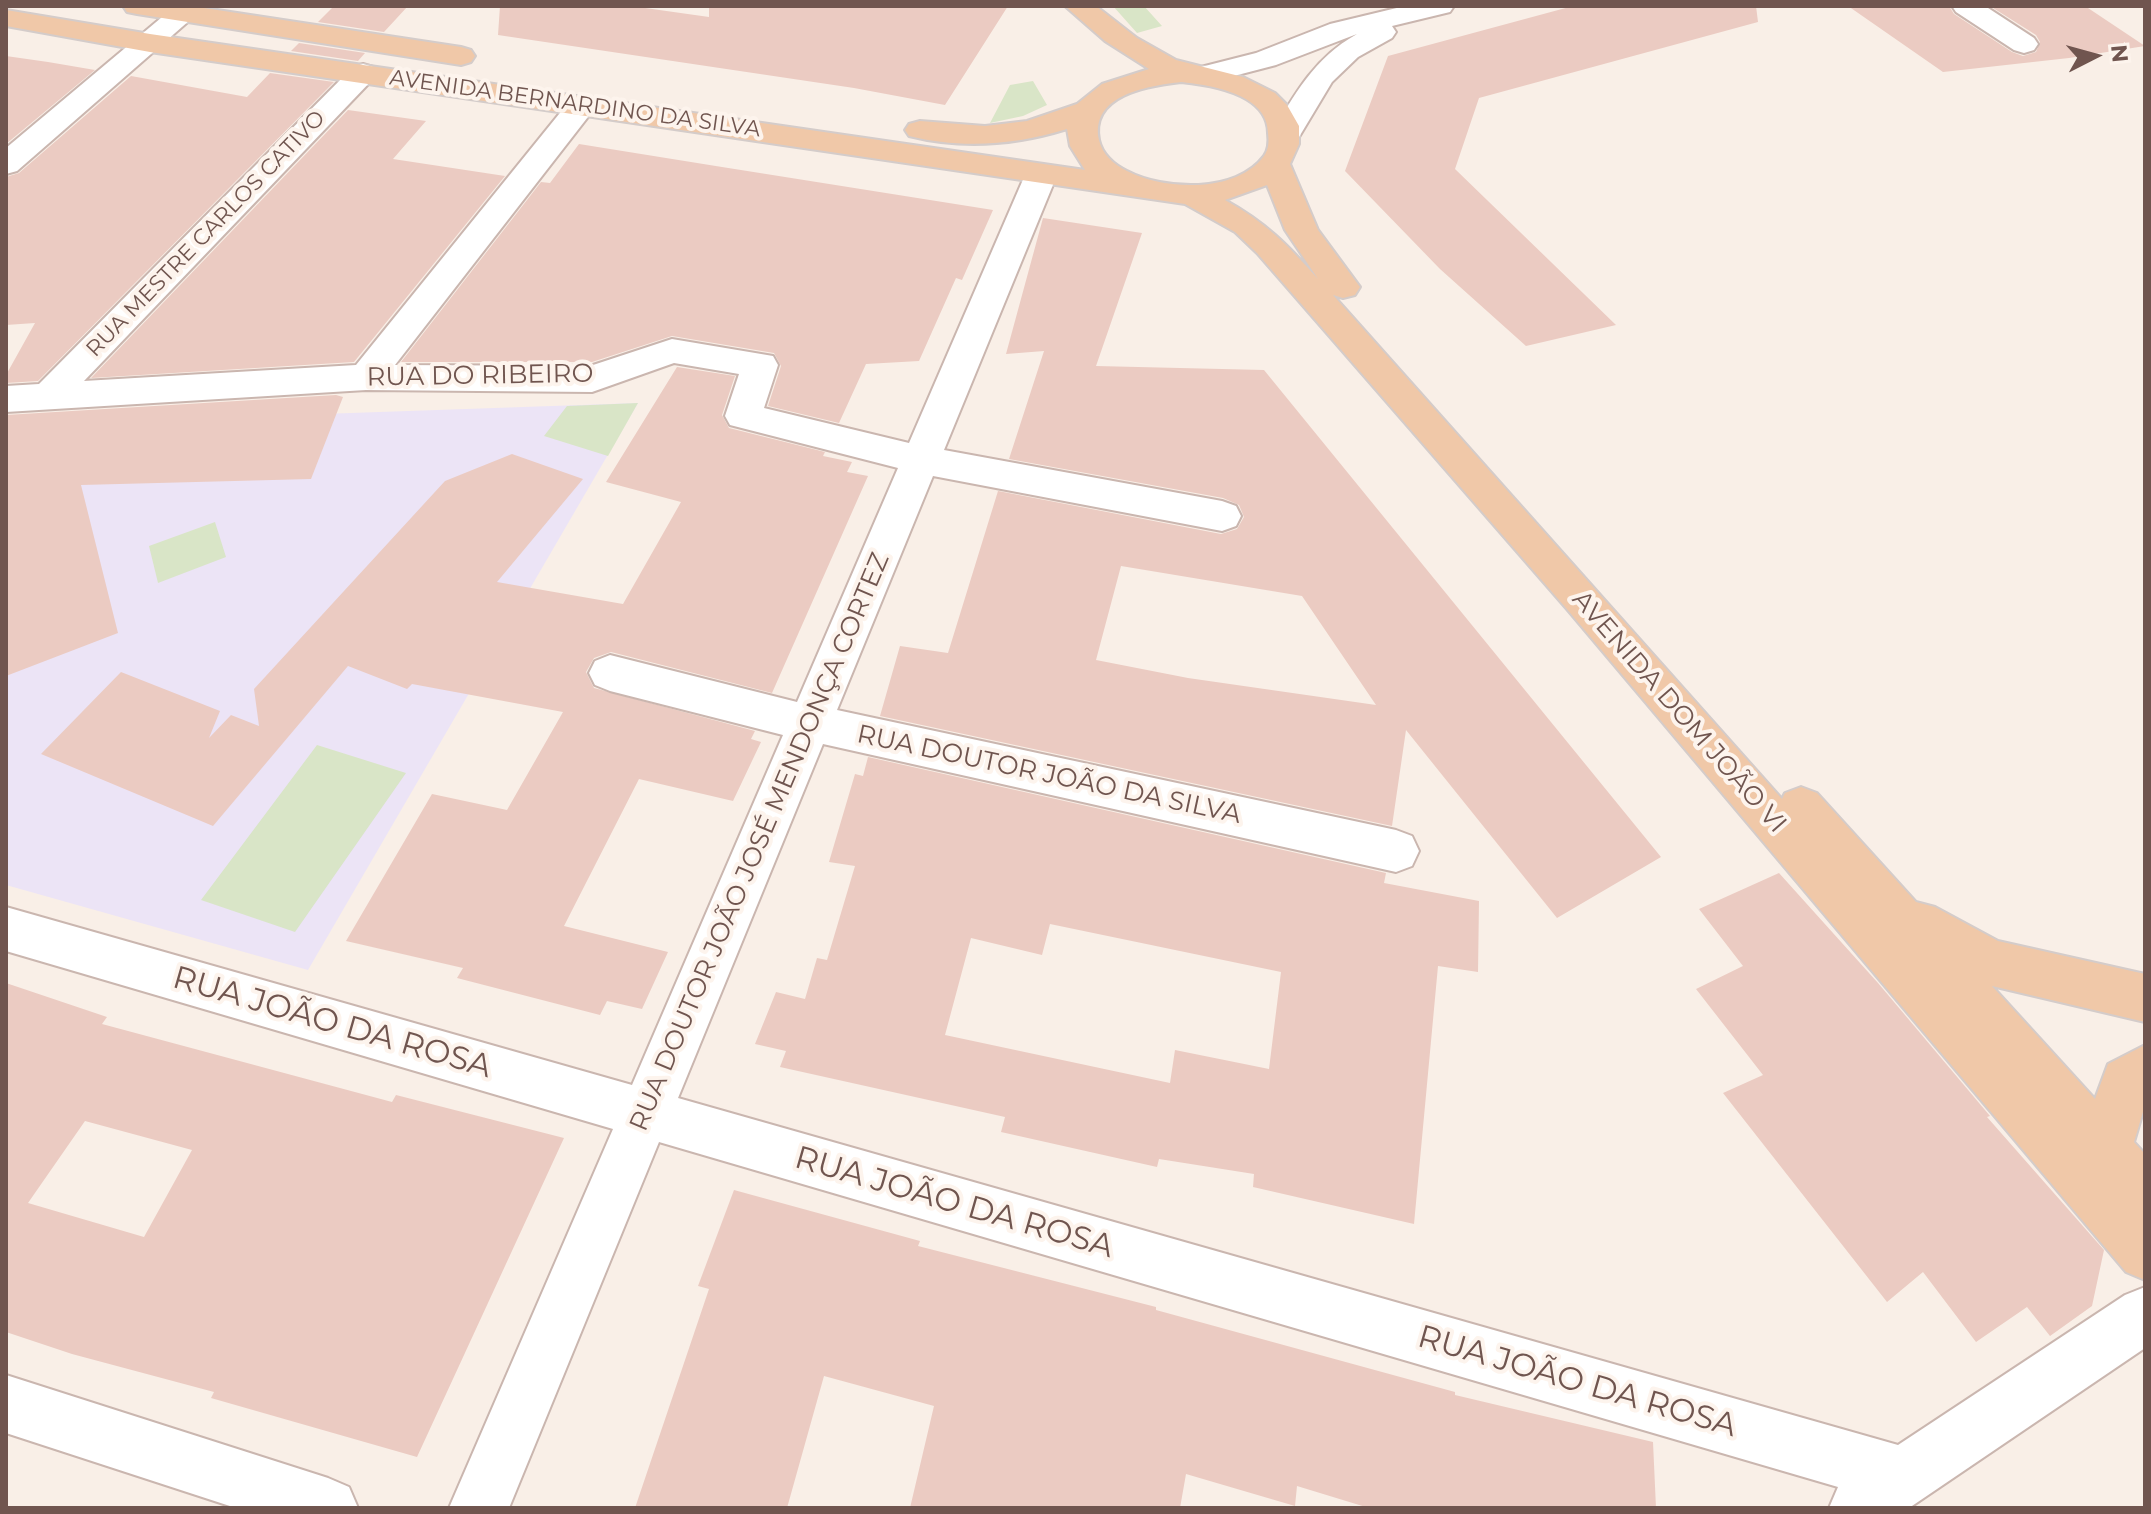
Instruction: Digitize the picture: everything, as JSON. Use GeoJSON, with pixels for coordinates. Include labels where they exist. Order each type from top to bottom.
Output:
{"type":"FeatureCollection","features":[{"type":"Feature","properties":{"kind":"main road","name":"AVENIDA BERNARDINO DA SILVA"},"geometry":{"type":"LineString","coordinates":[[137,6],[484,60]]}},
{"type":"Feature","properties":{"kind":"main road"},"geometry":{"type":"LineString","coordinates":[[1065,6],[1095,82],[1082,127],[1085,146],[1097,163],[1117,178],[1144,189],[1193,195],[1241,186],[1280,150],[1281,119],[1270,104],[1251,91],[1150,61],[1121,42],[1079,6]]}},
{"type":"Feature","properties":{"kind":"main road","name":"AVENIDA BERNARDINO DA SILVA"},"geometry":{"type":"LineString","coordinates":[[6,18],[150,43],[583,104],[1144,189]]}},
{"type":"Feature","properties":{"kind":"main road"},"geometry":{"type":"LineString","coordinates":[[1095,82],[1122,84],[1150,76],[1192,74]]}},
{"type":"Feature","properties":{"kind":"main road","name":"AVENIDA BERNARDINO DA SILVA"},"geometry":{"type":"LineString","coordinates":[[674,90],[950,136],[1013,134],[1039,129],[1095,82]]}},
{"type":"Feature","properties":{"kind":"main road","name":"AVENIDA DOM JOÃO VI"},"geometry":{"type":"LineString","coordinates":[[1280,150],[1290,209],[1306,242],[1888,907],[2145,1194]]}},
{"type":"Feature","properties":{"kind":"main road","name":"AVENIDA DOM JOÃO VI"},"geometry":{"type":"LineString","coordinates":[[1193,195],[1239,220],[1269,245],[1580,597],[2145,1253]]}},
{"type":"Feature","properties":{"kind":"main road"},"geometry":{"type":"LineString","coordinates":[[1888,907],[1990,962],[2145,998]]}},
{"type":"Feature","properties":{"kind":"main road"},"geometry":{"type":"LineString","coordinates":[[2106,1149],[2126,1082],[2145,1070]]}},
{"type":"Feature","properties":{"kind":"street"},"geometry":{"type":"LineString","coordinates":[[1966,6],[2024,44]]}},
{"type":"Feature","properties":{"kind":"street"},"geometry":{"type":"LineString","coordinates":[[1192,74],[1266,59],[1340,30],[1428,9]]}},
{"type":"Feature","properties":{"kind":"street"},"geometry":{"type":"LineString","coordinates":[[1280,150],[1320,77],[1348,51],[1428,9]]}},
{"type":"Feature","properties":{"kind":"street"},"geometry":{"type":"LineString","coordinates":[[6,164],[184,13]]}},
{"type":"Feature","properties":{"kind":"street","name":"RUA MESTRE CARLOS CATIVO"},"geometry":{"type":"LineString","coordinates":[[49,396],[363,73]]}},
{"type":"Feature","properties":{"kind":"street"},"geometry":{"type":"LineString","coordinates":[[366,377],[583,104]]}},
{"type":"Feature","properties":{"kind":"street","name":"RUA DOUTOR JOÃO JOSÉ MENDONÇA CORTEZ"},"geometry":{"type":"LineString","coordinates":[[479,1508],[1041,175]]}},
{"type":"Feature","properties":{"kind":"street","name":"RUA DO RIBEIRO"},"geometry":{"type":"LineString","coordinates":[[6,399],[366,377],[592,379],[672,351],[760,365],[743,416],[920,460]]}},
{"type":"Feature","properties":{"kind":"street"},"geometry":{"type":"LineString","coordinates":[[920,460],[1222,516]]}},
{"type":"Feature","properties":{"kind":"street","name":"RUA DOUTOR JOÃO DA SILVA"},"geometry":{"type":"LineString","coordinates":[[610,673],[810,723],[1396,851]]}},
{"type":"Feature","properties":{"kind":"street","name":"RUA JOÃO DA ROSA"},"geometry":{"type":"LineString","coordinates":[[6,929],[645,1114],[1881,1492]]}},
{"type":"Feature","properties":{"kind":"street"},"geometry":{"type":"LineString","coordinates":[[1881,1492],[2145,1315]]}},
{"type":"Feature","properties":{"kind":"street"},"geometry":{"type":"LineString","coordinates":[[6,1404],[328,1508]]}},
{"type":"Feature","properties":{"kind":"shaded area"},"geometry":{"type":"Polygon","coordinates":[[[638,403],[308,970],[6,885],[6,425],[638,403]]]}},
{"type":"Feature","properties":{"kind":"green space"},"geometry":{"type":"Polygon","coordinates":[[[1113,6],[1144,6],[1162,26],[1137,33],[1113,6]]]}},
{"type":"Feature","properties":{"kind":"green space"},"geometry":{"type":"Polygon","coordinates":[[[1033,81],[1047,105],[1023,116],[990,123],[1010,85],[1033,81]]]}},
{"type":"Feature","properties":{"kind":"green space"},"geometry":{"type":"Polygon","coordinates":[[[638,403],[608,456],[544,436],[567,406],[638,403]]]}},
{"type":"Feature","properties":{"kind":"green space"},"geometry":{"type":"Polygon","coordinates":[[[215,522],[226,557],[158,583],[149,546],[215,522]]]}},
{"type":"Feature","properties":{"kind":"green space"},"geometry":{"type":"Polygon","coordinates":[[[317,745],[406,773],[295,932],[201,900],[317,745]]]}},
{"type":"Feature","properties":{"kind":"building"},"geometry":{"type":"Polygon","coordinates":[[[334,6],[408,6],[384,32],[318,22],[334,6]]]}},
{"type":"Feature","properties":{"kind":"building"},"geometry":{"type":"Polygon","coordinates":[[[500,6],[631,6],[709,17],[709,6],[1008,6],[945,105],[854,88],[498,35],[500,6]]]}},
{"type":"Feature","properties":{"kind":"building"},"geometry":{"type":"Polygon","coordinates":[[[1573,6],[1756,6],[1758,22],[1479,98],[1455,169],[1616,325],[1526,346],[1440,269],[1345,171],[1388,56],[1573,6]]]}},
{"type":"Feature","properties":{"kind":"building"},"geometry":{"type":"Polygon","coordinates":[[[1848,6],[1949,6],[1954,14],[2023,56],[2036,52],[2040,42],[2036,35],[1990,6],[2085,6],[2145,46],[1943,72],[1848,6]]]}},
{"type":"Feature","properties":{"kind":"building"},"geometry":{"type":"Polygon","coordinates":[[[299,43],[365,53],[358,61],[291,51],[299,43]]]}},
{"type":"Feature","properties":{"kind":"building"},"geometry":{"type":"Polygon","coordinates":[[[6,56],[48,62],[95,70],[6,144],[6,56]]]}},
{"type":"Feature","properties":{"kind":"building"},"geometry":{"type":"Polygon","coordinates":[[[270,73],[334,82],[38,381],[6,383],[6,375],[35,323],[6,325],[6,177],[19,173],[131,76],[247,97],[270,73]]]}},
{"type":"Feature","properties":{"kind":"building"},"geometry":{"type":"Polygon","coordinates":[[[348,110],[426,121],[393,159],[505,176],[354,362],[91,378],[348,110]]]}},
{"type":"Feature","properties":{"kind":"building"},"geometry":{"type":"Polygon","coordinates":[[[579,144],[993,210],[962,280],[956,278],[919,361],[866,364],[839,423],[768,406],[781,366],[774,353],[672,336],[592,362],[401,362],[541,182],[550,183],[579,144]]]}},
{"type":"Feature","properties":{"kind":"building"},"geometry":{"type":"Polygon","coordinates":[[[1043,218],[1142,233],[1096,366],[1264,370],[1661,857],[1557,918],[1406,730],[1392,826],[880,716],[900,646],[948,653],[998,491],[1221,534],[1237,529],[1244,517],[1239,505],[1223,498],[1009,459],[1044,351],[1006,354],[1043,218]],[[1121,566],[1096,660],[1188,678],[1376,705],[1302,596],[1121,566]]]}},
{"type":"Feature","properties":{"kind":"building"},"geometry":{"type":"Polygon","coordinates":[[[677,367],[735,376],[722,415],[729,428],[825,452],[823,456],[852,462],[847,472],[868,476],[772,693],[611,652],[594,658],[586,672],[594,688],[755,731],[751,739],[761,742],[733,801],[639,779],[564,926],[668,952],[642,1009],[607,1001],[600,1015],[457,978],[463,968],[346,941],[432,794],[507,810],[563,712],[412,684],[407,689],[348,666],[213,826],[41,754],[121,672],[220,711],[209,738],[231,715],[259,726],[254,689],[445,481],[512,454],[583,479],[497,582],[623,604],[681,502],[606,482],[677,367]]]}},
{"type":"Feature","properties":{"kind":"building"},"geometry":{"type":"Polygon","coordinates":[[[343,397],[311,479],[81,485],[118,633],[6,676],[6,415],[343,397]]]}},
{"type":"Feature","properties":{"kind":"building"},"geometry":{"type":"Polygon","coordinates":[[[868,757],[1386,873],[1384,883],[1479,901],[1478,972],[1438,966],[1414,1224],[1253,1187],[1254,1174],[1159,1159],[1157,1167],[1001,1132],[1005,1117],[780,1067],[786,1051],[755,1044],[776,992],[805,999],[817,958],[827,960],[855,866],[829,862],[855,774],[863,776],[868,757]],[[1050,924],[1042,955],[971,938],[945,1035],[1170,1083],[1175,1050],[1269,1069],[1281,972],[1050,924]]]}},
{"type":"Feature","properties":{"kind":"building"},"geometry":{"type":"Polygon","coordinates":[[[1779,873],[1878,983],[1990,1116],[1987,1117],[2104,1250],[2092,1306],[2050,1336],[2027,1307],[1976,1342],[1923,1272],[1887,1302],[1723,1093],[1763,1075],[1696,989],[1743,966],[1699,909],[1779,873]]]}},
{"type":"Feature","properties":{"kind":"building"},"geometry":{"type":"Polygon","coordinates":[[[6,983],[107,1017],[102,1024],[392,1102],[396,1095],[564,1138],[417,1457],[211,1398],[214,1392],[72,1354],[6,1332],[6,983]],[[85,1121],[28,1203],[144,1237],[192,1150],[85,1121]]]}},
{"type":"Feature","properties":{"kind":"building"},"geometry":{"type":"Polygon","coordinates":[[[734,1190],[920,1241],[918,1246],[1156,1307],[1156,1310],[1455,1392],[1455,1395],[1653,1442],[1656,1508],[1369,1508],[1297,1486],[1295,1506],[1186,1474],[1180,1508],[910,1508],[934,1406],[824,1376],[787,1508],[635,1508],[709,1289],[698,1286],[734,1190]]]}}]}
